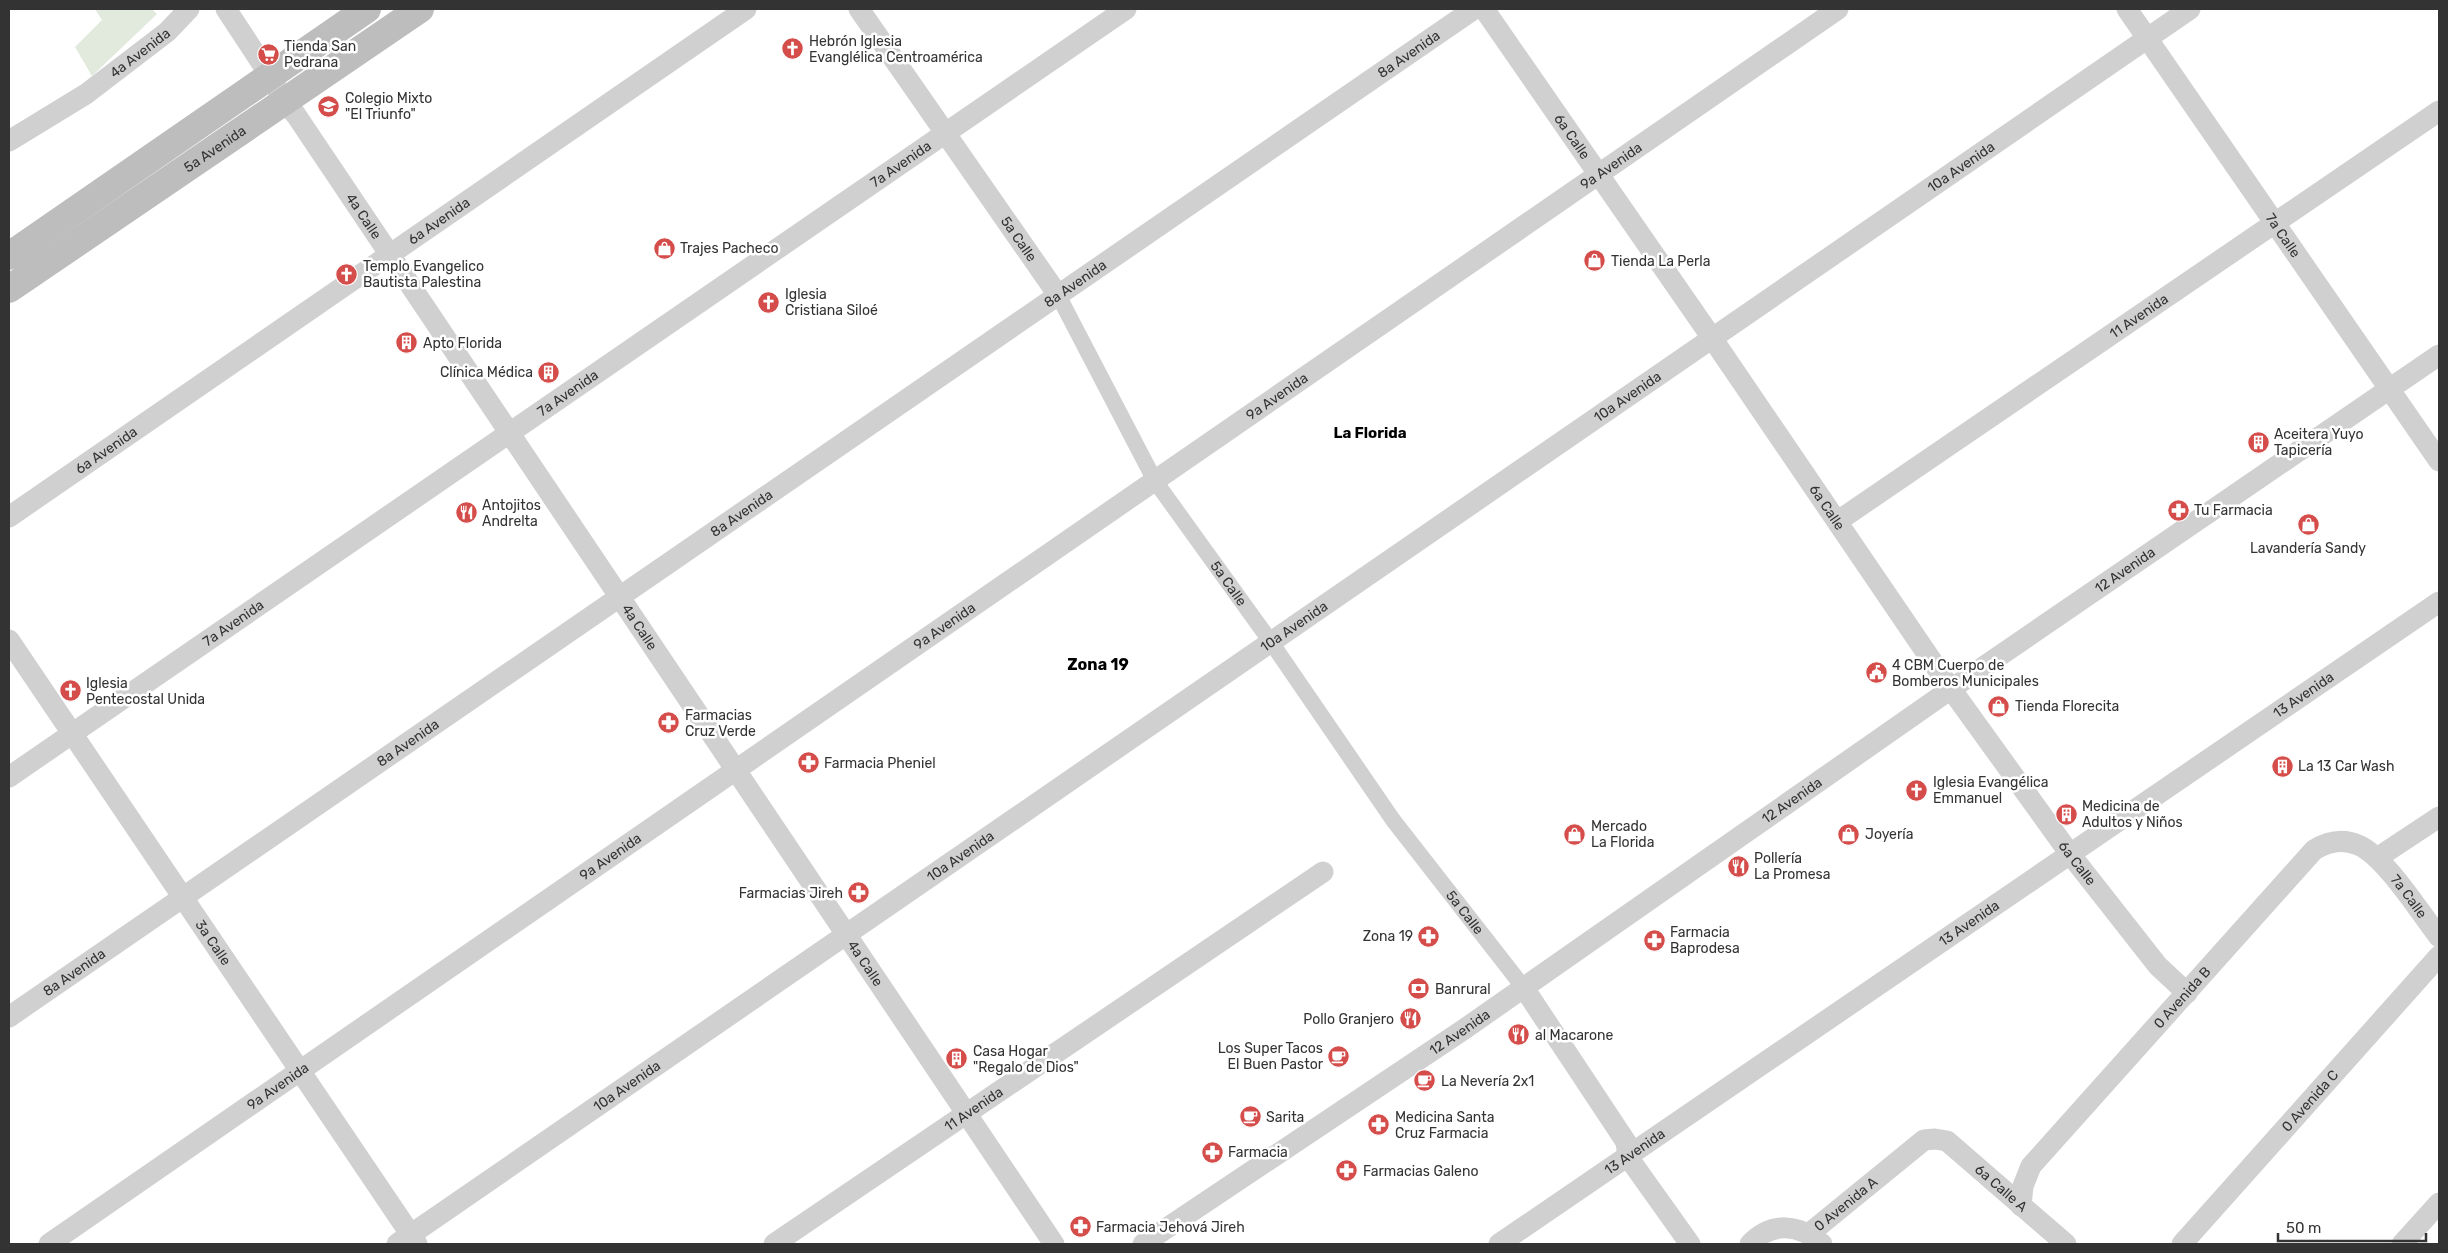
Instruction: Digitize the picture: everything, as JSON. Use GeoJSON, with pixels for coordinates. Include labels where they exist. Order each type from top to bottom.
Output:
{"type":"FeatureCollection","features":[{"type":"Feature","properties":{"kind":"main road","name":"5a Avenida"},"geometry":{"type":"LineString","coordinates":[[9,256],[367,9]]}},
{"type":"Feature","properties":{"kind":"main road","name":"5a Avenida"},"geometry":{"type":"LineString","coordinates":[[9,289],[283,100],[420,9]]}},
{"type":"Feature","properties":{"kind":"street","name":"4a Avenida"},"geometry":{"type":"LineString","coordinates":[[9,141],[86,94],[167,32],[189,9]]}},
{"type":"Feature","properties":{"kind":"street","name":"4a Calle"},"geometry":{"type":"LineString","coordinates":[[226,9],[270,76],[283,100],[296,115],[1054,1244]]}},
{"type":"Feature","properties":{"kind":"street","name":"6a Avenida"},"geometry":{"type":"LineString","coordinates":[[9,517],[746,9]]}},
{"type":"Feature","properties":{"kind":"street","name":"5a Calle"},"geometry":{"type":"LineString","coordinates":[[860,9],[1058,295],[1155,481],[1271,642],[1393,820],[1524,988],[1631,1149],[1690,1244]]}},
{"type":"Feature","properties":{"kind":"street","name":"7a Avenida"},"geometry":{"type":"LineString","coordinates":[[9,777],[1126,9]]}},
{"type":"Feature","properties":{"kind":"street","name":"8a Avenida"},"geometry":{"type":"LineString","coordinates":[[9,1017],[1474,9]]}},
{"type":"Feature","properties":{"kind":"street","name":"6a Calle"},"geometry":{"type":"LineString","coordinates":[[1484,9],[1838,521],[1951,689],[2070,854],[2158,966],[2187,993]]}},
{"type":"Feature","properties":{"kind":"street","name":"9a Avenida"},"geometry":{"type":"LineString","coordinates":[[49,1244],[1838,9]]}},
{"type":"Feature","properties":{"kind":"street","name":"7a Calle"},"geometry":{"type":"LineString","coordinates":[[2127,9],[2439,461]]}},
{"type":"Feature","properties":{"kind":"street","name":"10a Avenida"},"geometry":{"type":"LineString","coordinates":[[408,1241],[846,935],[2190,9]]}},
{"type":"Feature","properties":{"kind":"street","name":"4a Avenida"},"geometry":{"type":"LineString","coordinates":[[9,126],[86,94]]}},
{"type":"Feature","properties":{"kind":"street","name":"11 Avenida"},"geometry":{"type":"LineString","coordinates":[[1838,521],[2439,111]]}},
{"type":"Feature","properties":{"kind":"street","name":"12 Avenida"},"geometry":{"type":"LineString","coordinates":[[1143,1244],[1524,988],[1951,689],[2439,355]]}},
{"type":"Feature","properties":{"kind":"street","name":"13 Avenida"},"geometry":{"type":"LineString","coordinates":[[1499,1244],[1631,1149],[2070,854],[2439,602]]}},
{"type":"Feature","properties":{"kind":"street","name":"3a Calle"},"geometry":{"type":"LineString","coordinates":[[9,640],[300,1071],[408,1241]]}},
{"type":"Feature","properties":{"kind":"street"},"geometry":{"type":"LineString","coordinates":[[2377,858],[2439,817]]}},
{"type":"Feature","properties":{"kind":"street","name":"0 Avenida B"},"geometry":{"type":"LineString","coordinates":[[2021,1206],[2023,1186],[2031,1166],[2314,850],[2328,842],[2358,844],[2377,858]]}},
{"type":"Feature","properties":{"kind":"street","name":"7a Calle"},"geometry":{"type":"LineString","coordinates":[[2377,858],[2439,937]]}},
{"type":"Feature","properties":{"kind":"street","name":"11 Avenida"},"geometry":{"type":"LineString","coordinates":[[774,1244],[1324,872]]}},
{"type":"Feature","properties":{"kind":"street","name":"0 Avenida C"},"geometry":{"type":"LineString","coordinates":[[2182,1244],[2439,956]]}},
{"type":"Feature","properties":{"kind":"street","name":"6a Calle A"},"geometry":{"type":"LineString","coordinates":[[1935,1138],[1947,1141],[2066,1244]]}},
{"type":"Feature","properties":{"kind":"street","name":"0 Avenida A"},"geometry":{"type":"LineString","coordinates":[[1750,1244],[1758,1236],[1769,1230],[1797,1229],[1816,1239],[1924,1140],[1935,1138]]}},
{"type":"Feature","properties":{"kind":"street","name":"5a Calle"},"geometry":{"type":"LineString","coordinates":[[1631,1149],[1705,1244]]}},
{"type":"Feature","properties":{"kind":"street"},"geometry":{"type":"LineString","coordinates":[[2402,1244],[2439,1202]]}},
{"type":"Feature","properties":{"kind":"shaded area"},"geometry":{"type":"Polygon","coordinates":[[[95,9],[152,9],[157,14],[92,76],[75,47],[102,20],[95,9]]]}},
{"type":"Feature","properties":{"kind":"place","name":"Hebrón Iglesia Evanglélica Centroamérica"},"geometry":{"type":"Point","coordinates":[793,49]}},
{"type":"Feature","properties":{"kind":"place","name":"Tienda San Pedrana"},"geometry":{"type":"Point","coordinates":[268,54]}},
{"type":"Feature","properties":{"kind":"place","name":"Colegio Mixto \"El Triunfo\""},"geometry":{"type":"Point","coordinates":[329,106]}},
{"type":"Feature","properties":{"kind":"place","name":"Trajes Pacheco"},"geometry":{"type":"Point","coordinates":[664,248]}},
{"type":"Feature","properties":{"kind":"place","name":"Tienda La Perla"},"geometry":{"type":"Point","coordinates":[1595,261]}},
{"type":"Feature","properties":{"kind":"place","name":"Templo Evangelico Bautista Palestina"},"geometry":{"type":"Point","coordinates":[347,274]}},
{"type":"Feature","properties":{"kind":"place","name":"Iglesia Cristiana Siloé"},"geometry":{"type":"Point","coordinates":[769,302]}},
{"type":"Feature","properties":{"kind":"place","name":"Apto Florida"},"geometry":{"type":"Point","coordinates":[407,343]}},
{"type":"Feature","properties":{"kind":"place","name":"Clínica Médica"},"geometry":{"type":"Point","coordinates":[549,372]}},
{"type":"Feature","properties":{"kind":"place","name":"Aceitera Yuyo Tapicería"},"geometry":{"type":"Point","coordinates":[2258,442]}},
{"type":"Feature","properties":{"kind":"place","name":"Tu Farmacia"},"geometry":{"type":"Point","coordinates":[2178,510]}},
{"type":"Feature","properties":{"kind":"place","name":"Antojitos Andrelta"},"geometry":{"type":"Point","coordinates":[466,513]}},
{"type":"Feature","properties":{"kind":"place","name":"Lavandería Sandy"},"geometry":{"type":"Point","coordinates":[2308,525]}},
{"type":"Feature","properties":{"kind":"place","name":"4 CBM Cuerpo de Bomberos Municipales"},"geometry":{"type":"Point","coordinates":[1876,673]}},
{"type":"Feature","properties":{"kind":"place","name":"Iglesia Pentecostal Unida"},"geometry":{"type":"Point","coordinates":[70,691]}},
{"type":"Feature","properties":{"kind":"place","name":"Tienda Florecita"},"geometry":{"type":"Point","coordinates":[1999,706]}},
{"type":"Feature","properties":{"kind":"place","name":"Farmacias Cruz Verde"},"geometry":{"type":"Point","coordinates":[669,723]}},
{"type":"Feature","properties":{"kind":"place","name":"Farmacia Pheniel"},"geometry":{"type":"Point","coordinates":[808,763]}},
{"type":"Feature","properties":{"kind":"place","name":"La 13 Car Wash"},"geometry":{"type":"Point","coordinates":[2282,766]}},
{"type":"Feature","properties":{"kind":"place","name":"Iglesia Evangélica Emmanuel"},"geometry":{"type":"Point","coordinates":[1917,790]}},
{"type":"Feature","properties":{"kind":"place","name":"Medicina de Adultos y Niños"},"geometry":{"type":"Point","coordinates":[2066,814]}},
{"type":"Feature","properties":{"kind":"place","name":"Mercado La Florida"},"geometry":{"type":"Point","coordinates":[1575,834]}},
{"type":"Feature","properties":{"kind":"place","name":"Joyería"},"geometry":{"type":"Point","coordinates":[1849,834]}},
{"type":"Feature","properties":{"kind":"place","name":"Pollería La Promesa"},"geometry":{"type":"Point","coordinates":[1738,866]}},
{"type":"Feature","properties":{"kind":"place","name":"Farmacias Jireh"},"geometry":{"type":"Point","coordinates":[859,893]}},
{"type":"Feature","properties":{"kind":"place","name":"Zona 19"},"geometry":{"type":"Point","coordinates":[1429,936]}},
{"type":"Feature","properties":{"kind":"place","name":"Farmacia Baprodesa"},"geometry":{"type":"Point","coordinates":[1654,940]}},
{"type":"Feature","properties":{"kind":"place","name":"Banrural"},"geometry":{"type":"Point","coordinates":[1419,989]}},
{"type":"Feature","properties":{"kind":"place","name":"Pollo Granjero"},"geometry":{"type":"Point","coordinates":[1410,1019]}},
{"type":"Feature","properties":{"kind":"place","name":"al Macarone"},"geometry":{"type":"Point","coordinates":[1519,1035]}},
{"type":"Feature","properties":{"kind":"place","name":"Los Super Tacos El Buen Pastor"},"geometry":{"type":"Point","coordinates":[1339,1056]}},
{"type":"Feature","properties":{"kind":"place","name":"Casa Hogar \"Regalo de Dios\""},"geometry":{"type":"Point","coordinates":[957,1059]}},
{"type":"Feature","properties":{"kind":"place","name":"La Nevería 2x1"},"geometry":{"type":"Point","coordinates":[1425,1081]}},
{"type":"Feature","properties":{"kind":"place","name":"Sarita"},"geometry":{"type":"Point","coordinates":[1250,1117]}},
{"type":"Feature","properties":{"kind":"place","name":"Medicina Santa Cruz Farmacia"},"geometry":{"type":"Point","coordinates":[1379,1125]}},
{"type":"Feature","properties":{"kind":"place","name":"Farmacia"},"geometry":{"type":"Point","coordinates":[1212,1152]}},
{"type":"Feature","properties":{"kind":"place","name":"Farmacias Galeno"},"geometry":{"type":"Point","coordinates":[1347,1171]}},
{"type":"Feature","properties":{"kind":"place","name":"Farmacia Jehová Jireh"},"geometry":{"type":"Point","coordinates":[1080,1227]}},
{"type":"Feature","properties":{"kind":"district","name":"La Florida"},"geometry":{"type":"Point","coordinates":[1370,433]}},
{"type":"Feature","properties":{"kind":"district","name":"Zona 19"},"geometry":{"type":"Point","coordinates":[1098,664]}}]}
